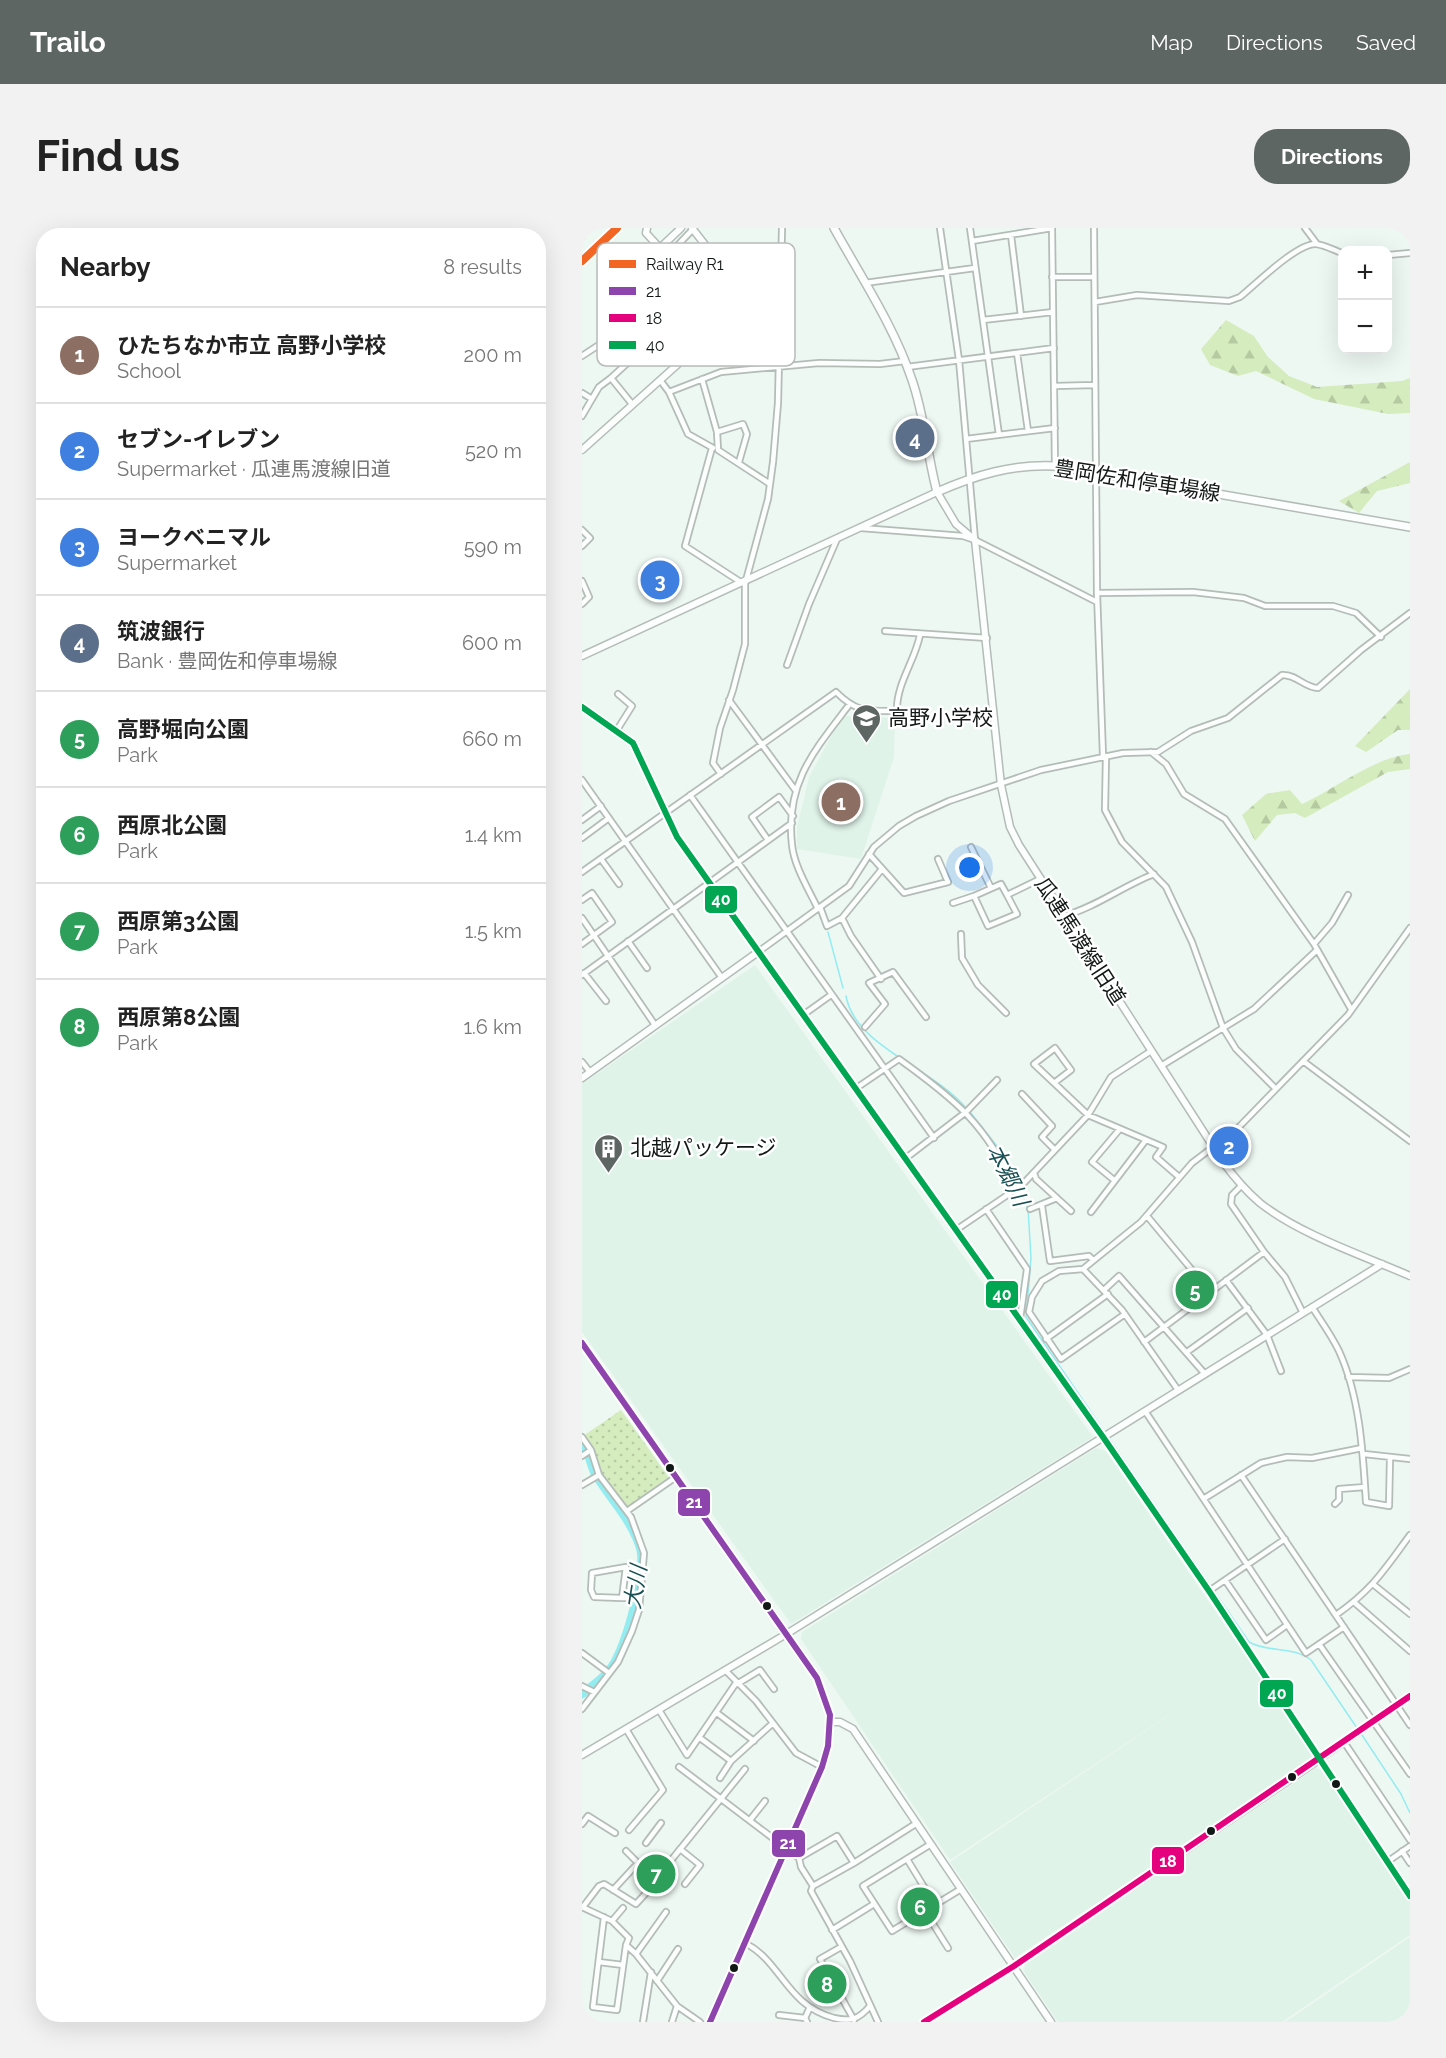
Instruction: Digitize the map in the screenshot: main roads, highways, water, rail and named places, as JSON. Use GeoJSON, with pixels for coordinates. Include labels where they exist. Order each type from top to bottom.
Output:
{"type":"FeatureCollection","features":[{"type":"Feature","properties":{"kind":"main road","name":"豊岡佐和停車場線"},"geometry":{"type":"LineString","coordinates":[[834,228],[906,364],[921,409],[937,492],[971,477],[1009,468],[1055,466],[1410,527]]}},
{"type":"Feature","properties":{"kind":"waterway","name":"本郷川"},"geometry":{"type":"LineString","coordinates":[[828,932],[843,988]]}},
{"type":"Feature","properties":{"kind":"waterway","name":"本郷川"},"geometry":{"type":"LineString","coordinates":[[846,996],[852,1014],[864,1030],[880,1044],[953,1095],[967,1109]]}},
{"type":"Feature","properties":{"kind":"waterway","name":"本郷川"},"geometry":{"type":"LineString","coordinates":[[970,1112],[1000,1150],[1018,1186]]}},
{"type":"Feature","properties":{"kind":"waterway","name":"本郷川"},"geometry":{"type":"LineString","coordinates":[[1020,1190],[1028,1208],[1031,1258],[1026,1317],[1104,1431]]}},
{"type":"Feature","properties":{"kind":"waterway","name":"本郷川"},"geometry":{"type":"LineString","coordinates":[[1109,1438],[1249,1642],[1297,1653],[1311,1660],[1357,1728]]}},
{"type":"Feature","properties":{"kind":"waterway","name":"大川"},"geometry":{"type":"LineString","coordinates":[[582,1442],[596,1475],[633,1530],[641,1550],[642,1561],[638,1591],[620,1652],[609,1671],[582,1694]]}},
{"type":"Feature","properties":{"kind":"waterway","name":"本郷川"},"geometry":{"type":"LineString","coordinates":[[1362,1735],[1401,1794],[1410,1813]]}},
{"type":"Feature","properties":{"kind":"rail line","name":"R1"},"geometry":{"type":"LineString","coordinates":[[601,243],[617,228]]}},
{"type":"Feature","properties":{"kind":"rail line","name":"R1"},"geometry":{"type":"LineString","coordinates":[[582,261],[597,247]]}},
{"type":"Feature","properties":{"kind":"place","name":"筑波銀行"},"geometry":{"type":"Point","coordinates":[915,438]}},
{"type":"Feature","properties":{"kind":"place","name":"ヨークベニマル"},"geometry":{"type":"Point","coordinates":[660,580]}},
{"type":"Feature","properties":{"kind":"place","name":"高野小学校"},"geometry":{"type":"Point","coordinates":[867,744]}},
{"type":"Feature","properties":{"kind":"place","name":"ひたちなか市立 高野小学校"},"geometry":{"type":"Point","coordinates":[841,802]}},
{"type":"Feature","properties":{"kind":"place","name":"セブン-イレブン"},"geometry":{"type":"Point","coordinates":[1229,1146]}},
{"type":"Feature","properties":{"kind":"place","name":"北越パッケージ"},"geometry":{"type":"Point","coordinates":[609,1174]}},
{"type":"Feature","properties":{"kind":"place","name":"高野堀向公園"},"geometry":{"type":"Point","coordinates":[1195,1290]}},
{"type":"Feature","properties":{"kind":"place","name":"西原第3公園"},"geometry":{"type":"Point","coordinates":[656,1874]}},
{"type":"Feature","properties":{"kind":"place","name":"西原北公園"},"geometry":{"type":"Point","coordinates":[920,1907]}},
{"type":"Feature","properties":{"kind":"place","name":"西原第8公園"},"geometry":{"type":"Point","coordinates":[827,1984]}}]}
